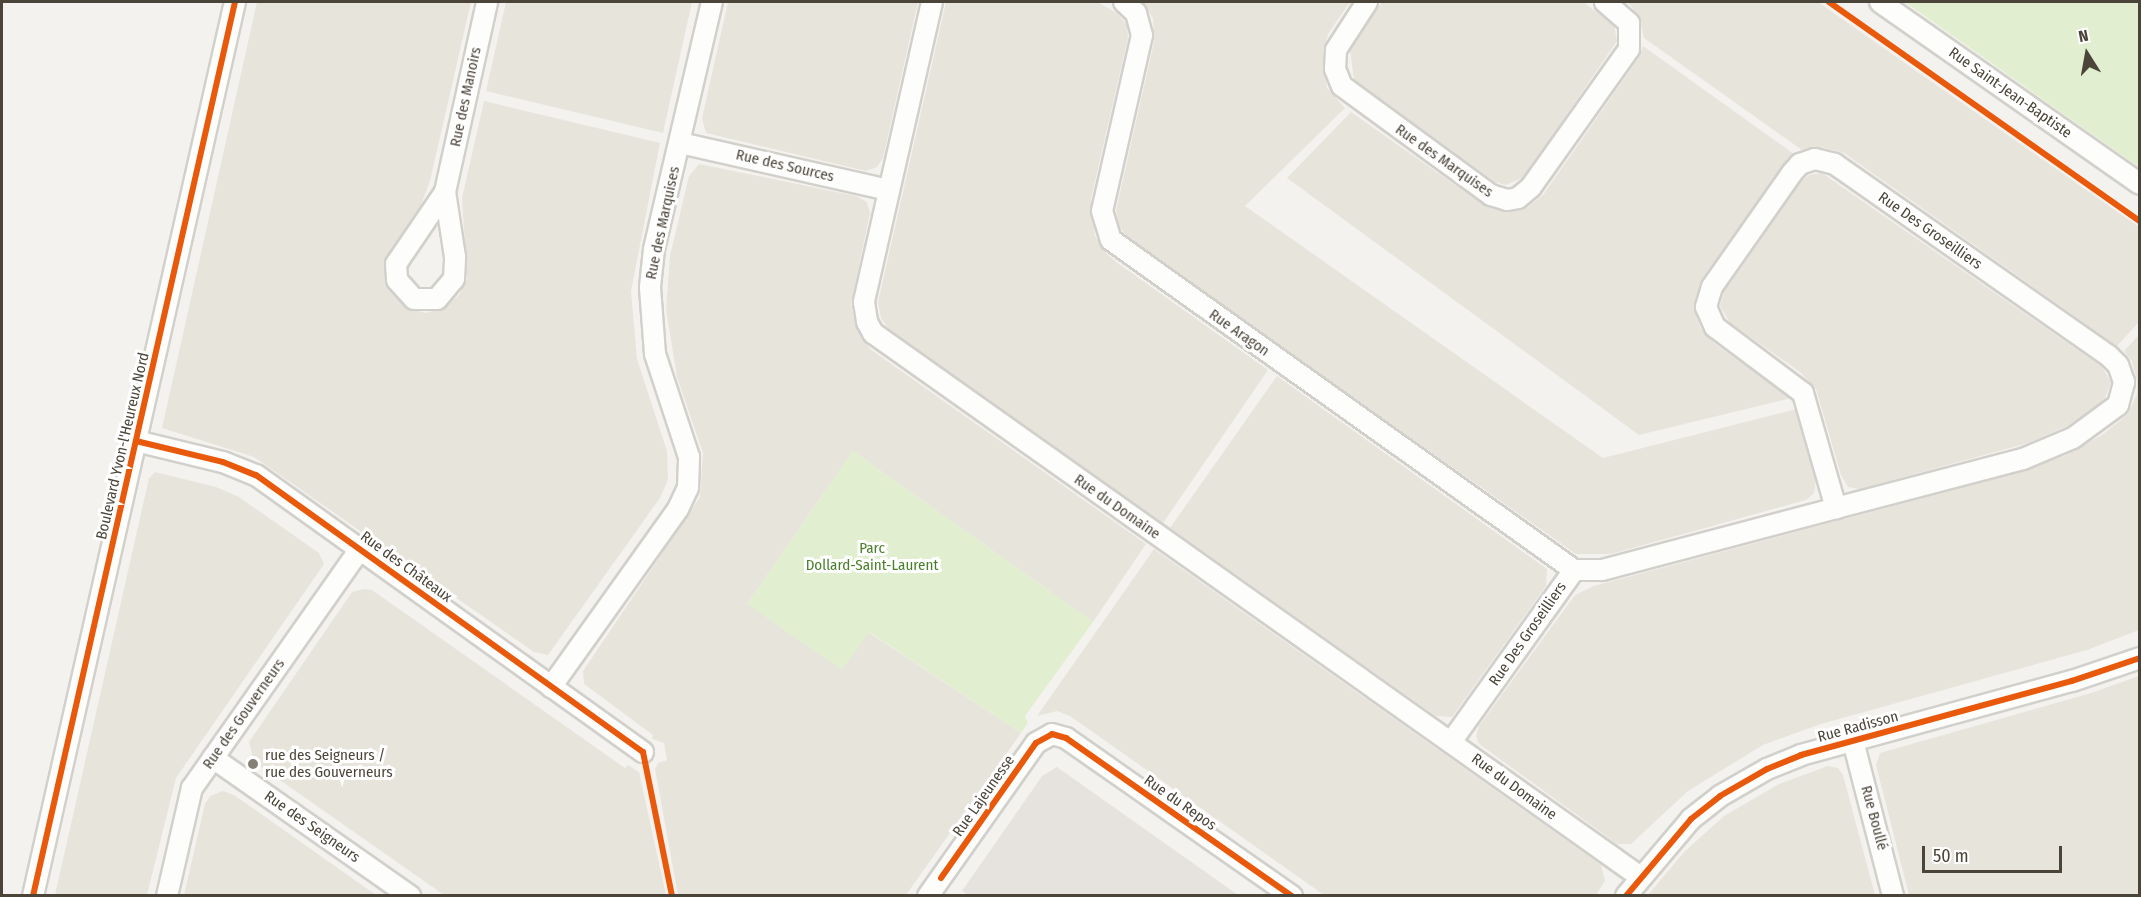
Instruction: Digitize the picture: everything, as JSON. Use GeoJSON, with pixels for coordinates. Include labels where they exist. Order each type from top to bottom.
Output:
{"type":"FeatureCollection","features":[{"type":"Feature","properties":{"kind":"street","name":"Boulevard Yvon-l'Heureux Nord"},"geometry":{"type":"LineString","coordinates":[[33,896],[235,2]]}},
{"type":"Feature","properties":{"kind":"street","name":"Rue des Manoirs"},"geometry":{"type":"LineString","coordinates":[[445,192],[456,257],[454,279],[437,298],[414,299],[397,280],[396,264],[445,192],[487,2]]}},
{"type":"Feature","properties":{"kind":"street","name":"Rue des Marquises"},"geometry":{"type":"LineString","coordinates":[[551,687],[678,509],[688,488],[689,457],[661,379],[650,309],[654,249],[712,2]]}},
{"type":"Feature","properties":{"kind":"street","name":"Rue du Domaine"},"geometry":{"type":"LineString","coordinates":[[932,2],[864,302],[867,322],[878,338],[1640,876]]}},
{"type":"Feature","properties":{"kind":"street","name":"Rue Aragon"},"geometry":{"type":"LineString","coordinates":[[1124,2],[1136,13],[1142,35],[1102,211],[1111,240],[1574,570]]}},
{"type":"Feature","properties":{"kind":"street","name":"Rue des Marquises"},"geometry":{"type":"LineString","coordinates":[[1367,2],[1336,50],[1335,69],[1342,86],[1491,195],[1507,200],[1518,198],[1531,187],[1629,49],[1629,23],[1605,2]]}},
{"type":"Feature","properties":{"kind":"street","name":"Rue Saint-Jean-Baptiste"},"geometry":{"type":"LineString","coordinates":[[1880,2],[2139,184]]}},
{"type":"Feature","properties":{"kind":"street","name":"Rue des Sources"},"geometry":{"type":"LineString","coordinates":[[680,143],[889,190]]}},
{"type":"Feature","properties":{"kind":"street","name":"Rue Des Groseilliers"},"geometry":{"type":"LineString","coordinates":[[1451,742],[1574,570],[1602,570],[1836,508],[2051,449],[2114,410],[2121,400],[2124,382],[2118,365],[2109,356],[1835,164],[1815,159],[1800,164],[1792,173],[1712,287],[1706,307],[1715,327],[1803,393],[1836,508]]}},
{"type":"Feature","properties":{"kind":"street","name":"Rue des Châteaux"},"geometry":{"type":"LineString","coordinates":[[136,441],[246,470],[643,752]]}},
{"type":"Feature","properties":{"kind":"street","name":"Rue des Gouverneurs"},"geometry":{"type":"LineString","coordinates":[[167,896],[190,793],[360,549]]}},
{"type":"Feature","properties":{"kind":"street","name":"Rue Radisson"},"geometry":{"type":"LineString","coordinates":[[1626,896],[1640,876],[1691,819],[1735,786],[1784,762],[2091,676],[2139,658]]}},
{"type":"Feature","properties":{"kind":"street","name":"Rue Lajeunesse"},"geometry":{"type":"LineString","coordinates":[[928,896],[1036,744],[1052,734]]}},
{"type":"Feature","properties":{"kind":"street","name":"Rue du Repos"},"geometry":{"type":"LineString","coordinates":[[1052,734],[1066,738],[1292,896]]}},
{"type":"Feature","properties":{"kind":"street","name":"Rue Boullé"},"geometry":{"type":"LineString","coordinates":[[1853,741],[1893,896]]}},
{"type":"Feature","properties":{"kind":"street","name":"Rue des Seigneurs"},"geometry":{"type":"LineString","coordinates":[[213,758],[410,896]]}},
{"type":"Feature","properties":{"kind":"shaded area"},"geometry":{"type":"Polygon","coordinates":[[[257,2],[471,2],[430,181],[421,205],[384,260],[386,287],[406,308],[426,313],[443,308],[459,295],[467,279],[462,198],[484,101],[660,143],[631,291],[637,359],[667,451],[668,480],[660,498],[548,655],[534,652],[254,457],[162,428],[257,2]]]}},
{"type":"Feature","properties":{"kind":"shaded area"},"geometry":{"type":"Polygon","coordinates":[[[506,2],[692,2],[663,133],[486,91],[506,2]]]}},
{"type":"Feature","properties":{"kind":"shaded area"},"geometry":{"type":"Polygon","coordinates":[[[728,2],[918,2],[883,158],[877,167],[866,171],[706,133],[702,118],[728,2]]]}},
{"type":"Feature","properties":{"kind":"shaded area"},"geometry":{"type":"Polygon","coordinates":[[[946,2],[1097,2],[1117,13],[1127,25],[1128,38],[1091,199],[1095,236],[1106,253],[1119,264],[1268,370],[1163,523],[890,331],[881,318],[878,302],[946,2]]]}},
{"type":"Feature","properties":{"kind":"shaded area"},"geometry":{"type":"Polygon","coordinates":[[[1142,2],[1350,2],[1328,34],[1323,52],[1327,88],[1345,108],[1245,206],[1603,458],[1797,409],[1816,478],[1814,493],[1806,500],[1611,554],[1576,554],[1129,240],[1119,226],[1116,210],[1154,42],[1153,18],[1142,2]]]}},
{"type":"Feature","properties":{"kind":"shaded area"},"geometry":{"type":"Polygon","coordinates":[[[1382,2],[1583,2],[1614,25],[1617,41],[1524,177],[1506,185],[1495,182],[1354,80],[1350,50],[1382,2]]]}},
{"type":"Feature","properties":{"kind":"shaded area"},"geometry":{"type":"Polygon","coordinates":[[[1628,2],[1818,2],[2139,227],[2139,322],[2117,346],[1844,153],[1820,147],[1802,150],[1644,38],[1639,17],[1628,2]]]}},
{"type":"Feature","properties":{"kind":"shaded area"},"geometry":{"type":"Polygon","coordinates":[[[1643,46],[1794,154],[1701,280],[1694,309],[1701,329],[1715,344],[1791,398],[1639,435],[1287,178],[1351,112],[1485,206],[1505,212],[1527,208],[1543,195],[1638,59],[1643,46]]]}},
{"type":"Feature","properties":{"kind":"shaded area"},"geometry":{"type":"Polygon","coordinates":[[[699,164],[856,196],[867,202],[870,213],[851,304],[856,326],[870,349],[1146,544],[1093,622],[853,451],[747,604],[868,632],[1021,733],[906,895],[678,895],[655,769],[658,763],[667,760],[664,743],[652,739],[653,735],[584,684],[583,671],[700,497],[703,453],[677,377],[666,309],[670,256],[689,176],[699,164]]]}},
{"type":"Feature","properties":{"kind":"shaded area"},"geometry":{"type":"Polygon","coordinates":[[[1822,173],[2102,367],[2111,382],[2104,401],[2069,425],[2028,443],[1860,489],[1848,487],[1841,475],[1816,389],[1800,372],[1730,323],[1720,306],[1724,292],[1801,182],[1809,175],[1822,173]]]}},
{"type":"Feature","properties":{"kind":"shaded area"},"geometry":{"type":"Polygon","coordinates":[[[2139,335],[2139,630],[2087,650],[1821,724],[1763,745],[1688,791],[1631,844],[1617,844],[1479,744],[1476,736],[1479,726],[1575,595],[1594,586],[2017,473],[2064,456],[2102,435],[2128,414],[2137,394],[2137,381],[2132,361],[2124,351],[2139,335]]]}},
{"type":"Feature","properties":{"kind":"shaded area"},"geometry":{"type":"Polygon","coordinates":[[[1277,376],[1547,569],[1546,586],[1452,717],[1436,716],[1170,528],[1277,376]]]}},
{"type":"Feature","properties":{"kind":"shaded area"},"geometry":{"type":"Polygon","coordinates":[[[155,472],[216,487],[239,497],[319,553],[324,564],[176,778],[147,895],[55,895],[149,478],[155,472]]]}},
{"type":"Feature","properties":{"kind":"shaded area"},"geometry":{"type":"Polygon","coordinates":[[[1154,549],[1601,865],[1605,881],[1596,895],[1324,895],[1070,716],[1057,711],[1037,716],[1154,549]]]}},
{"type":"Feature","properties":{"kind":"shaded area"},"geometry":{"type":"Polygon","coordinates":[[[372,590],[625,768],[628,765],[639,772],[666,895],[444,895],[254,762],[249,742],[352,592],[372,590]]]}},
{"type":"Feature","properties":{"kind":"shaded area"},"geometry":{"type":"Polygon","coordinates":[[[2139,676],[2139,895],[1909,895],[1876,765],[1880,753],[2091,693],[2139,676]]]}},
{"type":"Feature","properties":{"kind":"shaded area"},"geometry":{"type":"Polygon","coordinates":[[[1828,766],[1838,768],[1843,775],[1875,895],[1648,895],[1684,852],[1724,816],[1779,784],[1828,766]]]}},
{"type":"Feature","properties":{"kind":"shaded area"},"geometry":{"type":"Polygon","coordinates":[[[1057,767],[1238,895],[968,895],[962,891],[1042,776],[1057,767]]]}},
{"type":"Feature","properties":{"kind":"shaded area"},"geometry":{"type":"Polygon","coordinates":[[[223,791],[234,795],[376,895],[184,895],[205,804],[210,796],[223,791]]]}},
{"type":"Feature","properties":{"kind":"green space"},"geometry":{"type":"Polygon","coordinates":[[[1905,2],[2139,2],[2139,167],[2065,115],[1905,2]]]}},
{"type":"Feature","properties":{"kind":"green space","name":"Parc Dollard-Saint-Laurent"},"geometry":{"type":"Polygon","coordinates":[[[853,451],[1093,622],[1025,716],[1028,723],[1021,733],[869,632],[842,670],[747,604],[853,451]]]}},
{"type":"Feature","properties":{"kind":"cycle path"},"geometry":{"type":"LineString","coordinates":[[33,896],[235,2]]}},
{"type":"Feature","properties":{"kind":"cycle path"},"geometry":{"type":"LineString","coordinates":[[1829,2],[2140,221]]}},
{"type":"Feature","properties":{"kind":"cycle path"},"geometry":{"type":"LineString","coordinates":[[136,441],[223,462],[256,475],[643,752],[672,896]]}},
{"type":"Feature","properties":{"kind":"cycle path"},"geometry":{"type":"LineString","coordinates":[[1626,896],[1691,819],[1720,796],[1767,769],[1801,755],[2072,681],[2140,658]]}},
{"type":"Feature","properties":{"kind":"cycle path"},"geometry":{"type":"LineString","coordinates":[[941,878],[1036,743],[1052,734],[1066,738],[1292,896]]}},
{"type":"Feature","properties":{"kind":"place","name":"rue des Seigneurs / rue des Gouverneurs"},"geometry":{"type":"Point","coordinates":[253,764]}}]}
